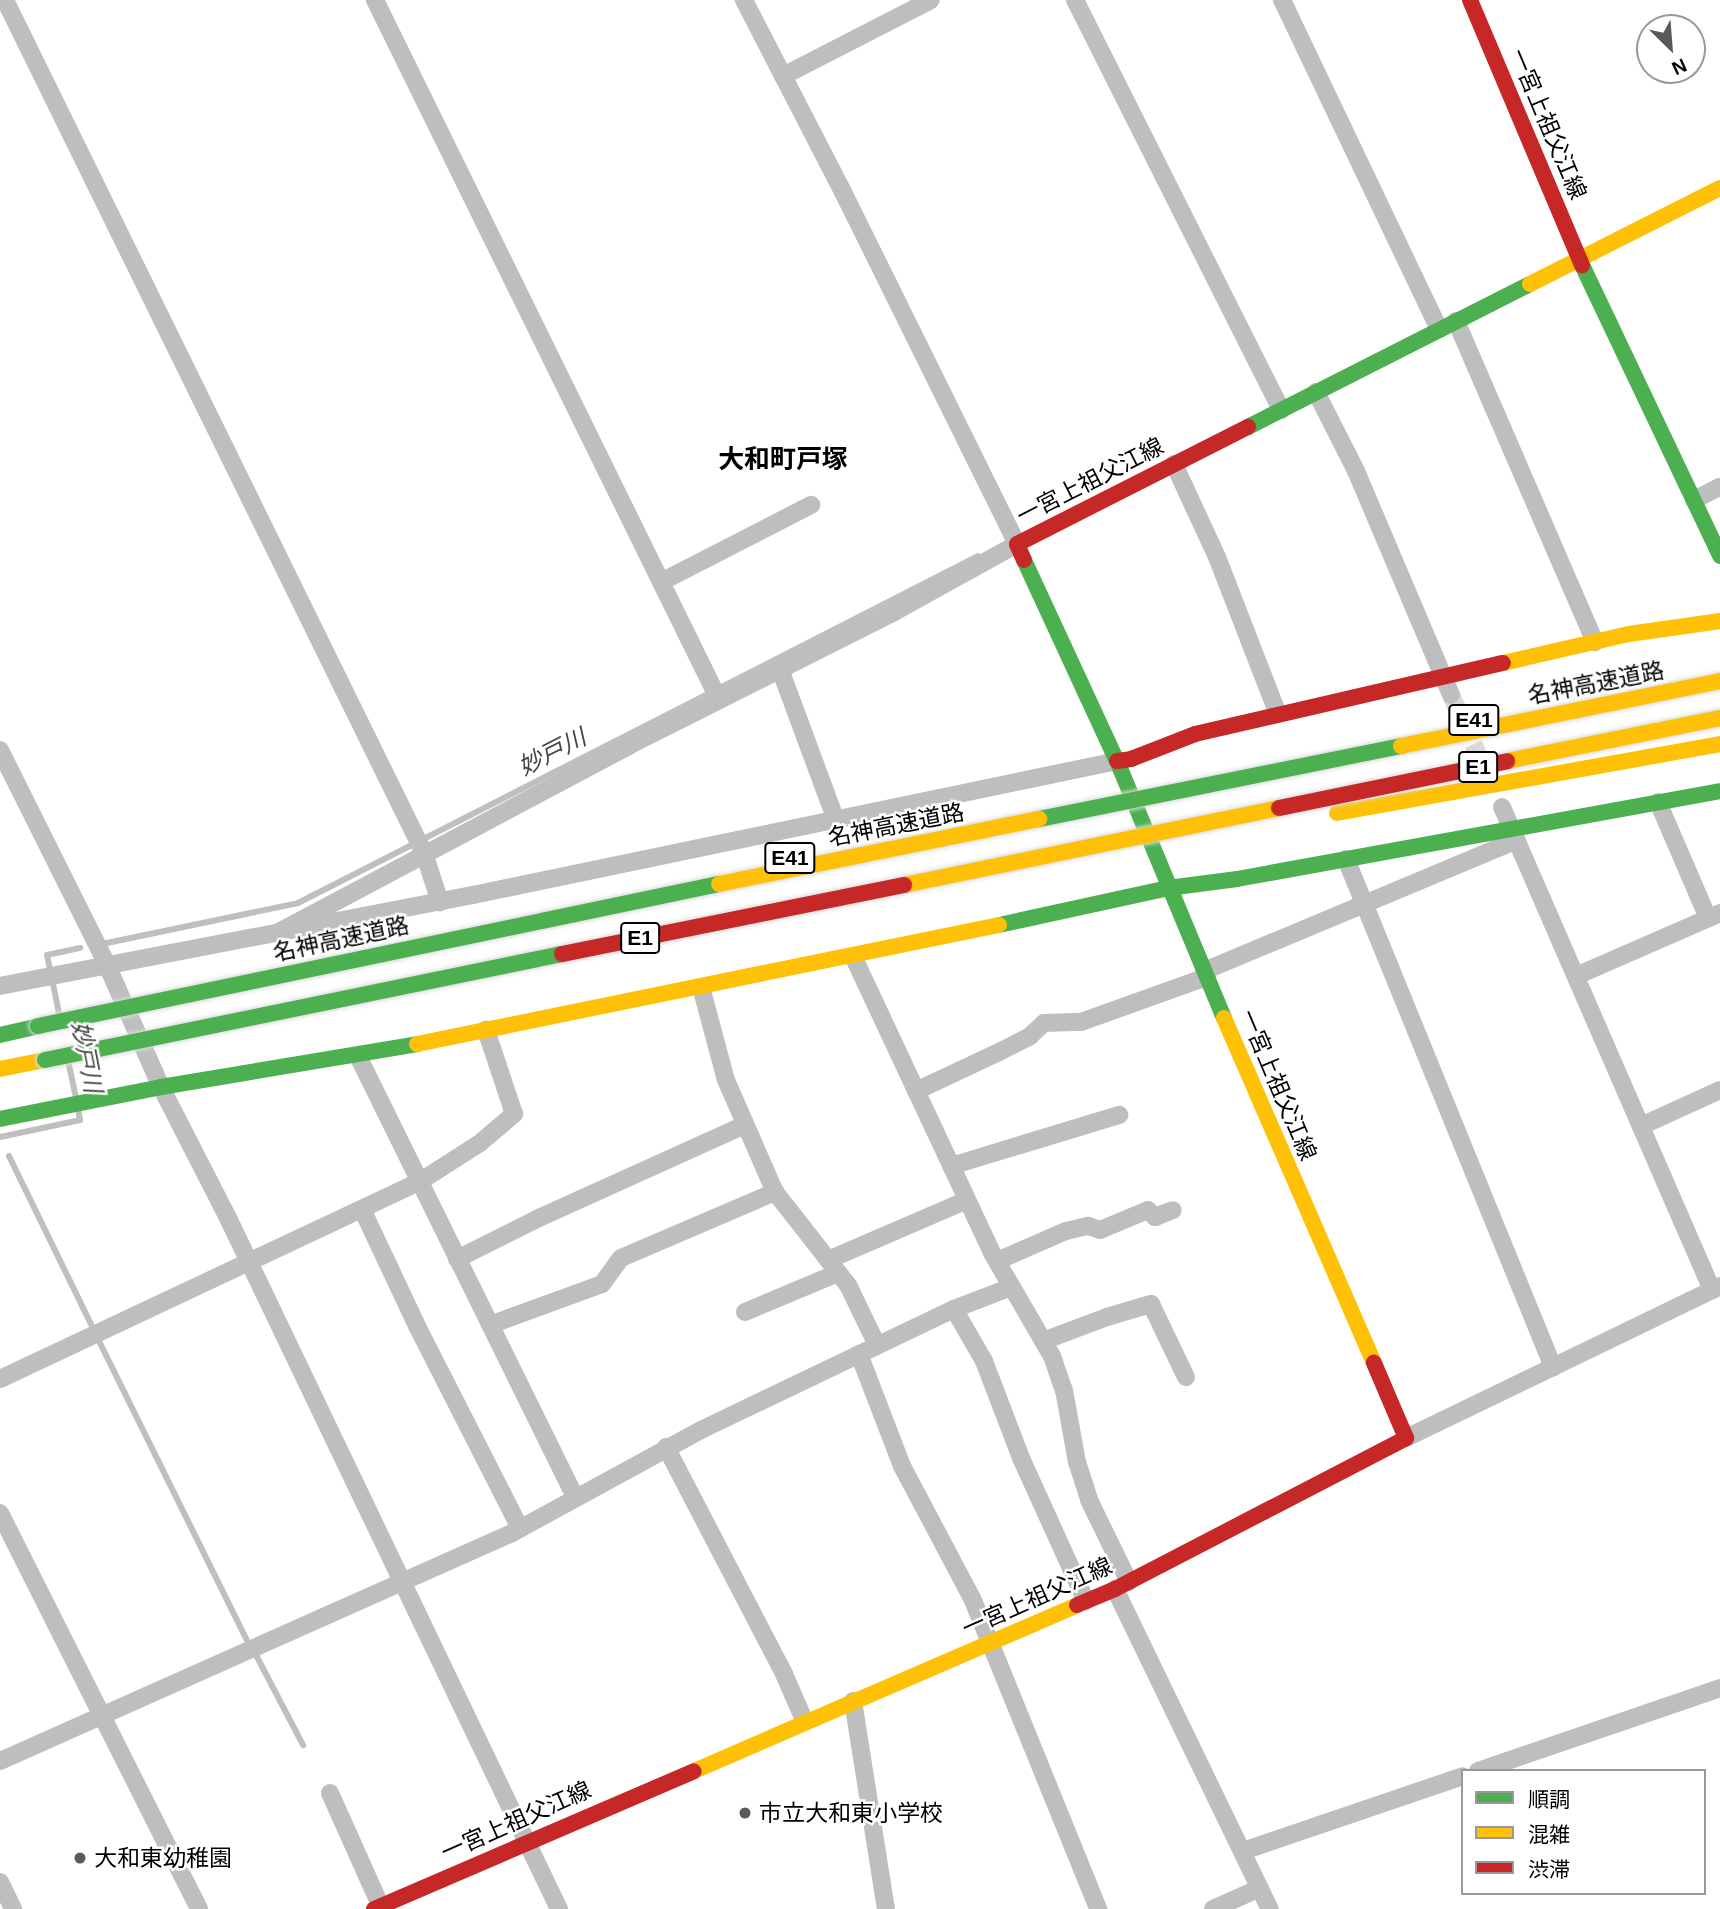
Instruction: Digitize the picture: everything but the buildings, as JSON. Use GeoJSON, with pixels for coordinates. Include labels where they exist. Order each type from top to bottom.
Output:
{"type":"FeatureCollection","features":[{"type":"Feature","properties":{"kind":"main road","name":"一宮上祖父江線"},"geometry":{"type":"LineString","coordinates":[[379,1908],[528,1840],[1122,1585],[1406,1438],[1168,888],[1117,761],[1017,544],[1579,258],[1470,0]]}},
{"type":"Feature","properties":{"kind":"main road"},"geometry":{"type":"LineString","coordinates":[[1720,188],[1579,258],[1720,556]]}},
{"type":"Feature","properties":{"kind":"main road"},"geometry":{"type":"LineString","coordinates":[[1117,761],[1131,759],[1195,734],[1278,713],[1595,642],[1720,621]]}},
{"type":"Feature","properties":{"kind":"main road","name":"E41"},"geometry":{"type":"LineString","coordinates":[[356,959],[603,897],[1227,772],[1544,706],[1720,665]]}},
{"type":"Feature","properties":{"kind":"main road","name":"名神高速道路"},"geometry":{"type":"LineString","coordinates":[[0,1035],[356,959],[1720,681]]}},
{"type":"Feature","properties":{"kind":"main road","name":"E1"},"geometry":{"type":"LineString","coordinates":[[0,1069],[1720,718]]}},
{"type":"Feature","properties":{"kind":"main road"},"geometry":{"type":"LineString","coordinates":[[365,995],[1720,744]]}},
{"type":"Feature","properties":{"kind":"main road"},"geometry":{"type":"LineString","coordinates":[[0,1119],[161,1087],[358,1056],[853,956],[1168,888],[1515,834],[1720,791]]}},
{"type":"Feature","properties":{"kind":"street"},"geometry":{"type":"LineString","coordinates":[[5,0],[420,845],[440,902]]}},
{"type":"Feature","properties":{"kind":"street"},"geometry":{"type":"LineString","coordinates":[[375,0],[716,692]]}},
{"type":"Feature","properties":{"kind":"street"},"geometry":{"type":"LineString","coordinates":[[277,933],[420,845],[716,692],[780,670],[894,612],[1017,544],[744,0]]}},
{"type":"Feature","properties":{"kind":"street"},"geometry":{"type":"LineString","coordinates":[[783,76],[931,0]]}},
{"type":"Feature","properties":{"kind":"street"},"geometry":{"type":"LineString","coordinates":[[1075,0],[1281,410]]}},
{"type":"Feature","properties":{"kind":"street"},"geometry":{"type":"LineString","coordinates":[[1282,0],[1439,329]]}},
{"type":"Feature","properties":{"kind":"street"},"geometry":{"type":"LineString","coordinates":[[1456,321],[1595,642]]}},
{"type":"Feature","properties":{"kind":"street"},"geometry":{"type":"LineString","coordinates":[[1316,392],[1356,471],[1451,695]]}},
{"type":"Feature","properties":{"kind":"street"},"geometry":{"type":"LineString","coordinates":[[1174,464],[1217,557],[1278,713]]}},
{"type":"Feature","properties":{"kind":"street"},"geometry":{"type":"LineString","coordinates":[[1694,500],[1720,487]]}},
{"type":"Feature","properties":{"kind":"street"},"geometry":{"type":"LineString","coordinates":[[661,582],[811,505]]}},
{"type":"Feature","properties":{"kind":"street"},"geometry":{"type":"LineString","coordinates":[[780,670],[836,820]]}},
{"type":"Feature","properties":{"kind":"street"},"geometry":{"type":"LineString","coordinates":[[0,750],[107,965],[161,1087],[249,1261],[404,1581],[559,1909]]}},
{"type":"Feature","properties":{"kind":"street"},"geometry":{"type":"LineString","coordinates":[[0,986],[440,902],[1117,761]]}},
{"type":"Feature","properties":{"kind":"street"},"geometry":{"type":"LineString","coordinates":[[1576,976],[1714,916],[1658,802]]}},
{"type":"Feature","properties":{"kind":"street"},"geometry":{"type":"LineString","coordinates":[[1406,1438],[1716,1288],[1641,1126],[1502,807]]}},
{"type":"Feature","properties":{"kind":"street"},"geometry":{"type":"LineString","coordinates":[[916,1091],[1030,1036],[1044,1023],[1081,1022],[1205,974],[1515,834]]}},
{"type":"Feature","properties":{"kind":"street"},"geometry":{"type":"LineString","coordinates":[[1346,859],[1553,1367]]}},
{"type":"Feature","properties":{"kind":"street"},"geometry":{"type":"LineString","coordinates":[[853,956],[996,1261],[1052,1356],[1064,1390],[1077,1462],[1088,1500],[1122,1585],[1270,1909]]}},
{"type":"Feature","properties":{"kind":"street"},"geometry":{"type":"LineString","coordinates":[[701,987],[726,1080],[775,1192],[848,1285],[877,1345]]}},
{"type":"Feature","properties":{"kind":"street"},"geometry":{"type":"LineString","coordinates":[[0,1379],[419,1182],[480,1143],[514,1114],[486,1030]]}},
{"type":"Feature","properties":{"kind":"street"},"geometry":{"type":"LineString","coordinates":[[358,1056],[575,1497]]}},
{"type":"Feature","properties":{"kind":"street"},"geometry":{"type":"LineString","coordinates":[[1641,1126],[1720,1090]]}},
{"type":"Feature","properties":{"kind":"street"},"geometry":{"type":"LineString","coordinates":[[951,1166],[1119,1115]]}},
{"type":"Feature","properties":{"kind":"street"},"geometry":{"type":"LineString","coordinates":[[457,1259],[553,1212],[746,1125]]}},
{"type":"Feature","properties":{"kind":"street"},"geometry":{"type":"LineString","coordinates":[[490,1325],[602,1284],[621,1258],[775,1192]]}},
{"type":"Feature","properties":{"kind":"street"},"geometry":{"type":"LineString","coordinates":[[745,1312],[967,1200]]}},
{"type":"Feature","properties":{"kind":"street"},"geometry":{"type":"LineString","coordinates":[[362,1209],[417,1326],[520,1528]]}},
{"type":"Feature","properties":{"kind":"street"},"geometry":{"type":"LineString","coordinates":[[996,1261],[1066,1231],[1088,1226],[1100,1230],[1148,1210],[1155,1217],[1173,1210]]}},
{"type":"Feature","properties":{"kind":"street"},"geometry":{"type":"LineString","coordinates":[[0,1760],[520,1528],[666,1447],[859,1353],[954,1309],[1011,1287]]}},
{"type":"Feature","properties":{"kind":"street"},"geometry":{"type":"LineString","coordinates":[[1043,1341],[1151,1304],[1186,1377]]}},
{"type":"Feature","properties":{"kind":"street"},"geometry":{"type":"LineString","coordinates":[[954,1309],[984,1361],[1021,1458],[1086,1601]]}},
{"type":"Feature","properties":{"kind":"street"},"geometry":{"type":"LineString","coordinates":[[859,1353],[902,1466],[967,1589],[1098,1909]]}},
{"type":"Feature","properties":{"kind":"street"},"geometry":{"type":"LineString","coordinates":[[666,1447],[784,1674],[805,1722]]}},
{"type":"Feature","properties":{"kind":"street"},"geometry":{"type":"LineString","coordinates":[[0,1513],[199,1909]]}},
{"type":"Feature","properties":{"kind":"street"},"geometry":{"type":"LineString","coordinates":[[1484,1769],[1720,1688]]}},
{"type":"Feature","properties":{"kind":"street"},"geometry":{"type":"LineString","coordinates":[[853,1701],[886,1909]]}},
{"type":"Feature","properties":{"kind":"street"},"geometry":{"type":"LineString","coordinates":[[1243,1851],[1461,1777]]}},
{"type":"Feature","properties":{"kind":"street"},"geometry":{"type":"LineString","coordinates":[[330,1793],[379,1908]]}},
{"type":"Feature","properties":{"kind":"street"},"geometry":{"type":"LineString","coordinates":[[0,1882],[13,1909]]}},
{"type":"Feature","properties":{"kind":"street"},"geometry":{"type":"LineString","coordinates":[[1213,1909],[1260,1888]]}},
{"type":"Feature","properties":{"kind":"waterway","name":"妙戸川"},"geometry":{"type":"LineString","coordinates":[[102,944],[298,903],[978,556]]}},
{"type":"Feature","properties":{"kind":"waterway","name":"妙戸川"},"geometry":{"type":"LineString","coordinates":[[59,1013],[47,955],[80,948]]}},
{"type":"Feature","properties":{"kind":"waterway","name":"妙戸川"},"geometry":{"type":"LineString","coordinates":[[69,1065],[76,1099]]}},
{"type":"Feature","properties":{"kind":"waterway","name":"妙戸川"},"geometry":{"type":"LineString","coordinates":[[0,1137],[80,1120],[78,1109]]}},
{"type":"Feature","properties":{"kind":"waterway"},"geometry":{"type":"LineString","coordinates":[[9,1156],[91,1324]]}},
{"type":"Feature","properties":{"kind":"waterway"},"geometry":{"type":"LineString","coordinates":[[98,1339],[247,1640]]}},
{"type":"Feature","properties":{"kind":"waterway"},"geometry":{"type":"LineString","coordinates":[[256,1655],[303,1745]]}},
{"type":"Feature","properties":{"kind":"tunnel"},"geometry":{"type":"LineString","coordinates":[[1451,695],[1486,772]]}},
{"type":"Feature","properties":{"kind":"traffic: fast"},"geometry":{"type":"LineString","coordinates":[[1582,265],[1720,556]]}},
{"type":"Feature","properties":{"kind":"traffic: fast"},"geometry":{"type":"LineString","coordinates":[[1248,427],[1530,284]]}},
{"type":"Feature","properties":{"kind":"traffic: fast"},"geometry":{"type":"LineString","coordinates":[[1024,560],[1117,761],[1224,1018]]}},
{"type":"Feature","properties":{"kind":"traffic: fast"},"geometry":{"type":"LineString","coordinates":[[1039,819],[1401,746]]}},
{"type":"Feature","properties":{"kind":"traffic: fast"},"geometry":{"type":"LineString","coordinates":[[999,925],[1168,888],[1237,879],[1720,791]]}},
{"type":"Feature","properties":{"kind":"traffic: fast"},"geometry":{"type":"LineString","coordinates":[[38,1026],[719,884]]}},
{"type":"Feature","properties":{"kind":"traffic: fast"},"geometry":{"type":"LineString","coordinates":[[45,1060],[562,954]]}},
{"type":"Feature","properties":{"kind":"traffic: fast"},"geometry":{"type":"LineString","coordinates":[[0,1035],[38,1026]]}},
{"type":"Feature","properties":{"kind":"traffic: fast"},"geometry":{"type":"LineString","coordinates":[[0,1119],[161,1087],[417,1044]]}},
{"type":"Feature","properties":{"kind":"traffic: slow"},"geometry":{"type":"LineString","coordinates":[[1530,284],[1720,188]]}},
{"type":"Feature","properties":{"kind":"traffic: slow"},"geometry":{"type":"LineString","coordinates":[[1503,663],[1629,634],[1720,621]]}},
{"type":"Feature","properties":{"kind":"traffic: slow"},"geometry":{"type":"LineString","coordinates":[[1401,746],[1720,681]]}},
{"type":"Feature","properties":{"kind":"traffic: slow"},"geometry":{"type":"LineString","coordinates":[[1507,761],[1720,718]]}},
{"type":"Feature","properties":{"kind":"traffic: slow"},"geometry":{"type":"LineString","coordinates":[[1337,813],[1720,744]]}},
{"type":"Feature","properties":{"kind":"traffic: slow"},"geometry":{"type":"LineString","coordinates":[[904,885],[1279,808]]}},
{"type":"Feature","properties":{"kind":"traffic: slow"},"geometry":{"type":"LineString","coordinates":[[719,884],[1039,819]]}},
{"type":"Feature","properties":{"kind":"traffic: slow"},"geometry":{"type":"LineString","coordinates":[[417,1044],[999,925]]}},
{"type":"Feature","properties":{"kind":"traffic: slow"},"geometry":{"type":"LineString","coordinates":[[1224,1018],[1374,1363]]}},
{"type":"Feature","properties":{"kind":"traffic: slow"},"geometry":{"type":"LineString","coordinates":[[0,1069],[45,1060]]}},
{"type":"Feature","properties":{"kind":"traffic: slow"},"geometry":{"type":"LineString","coordinates":[[694,1771],[1077,1605]]}},
{"type":"Feature","properties":{"kind":"traffic: jam"},"geometry":{"type":"LineString","coordinates":[[1470,0],[1582,265]]}},
{"type":"Feature","properties":{"kind":"traffic: jam"},"geometry":{"type":"LineString","coordinates":[[1024,560],[1017,544],[1248,427]]}},
{"type":"Feature","properties":{"kind":"traffic: jam"},"geometry":{"type":"LineString","coordinates":[[1117,761],[1131,759],[1195,734],[1503,663]]}},
{"type":"Feature","properties":{"kind":"traffic: jam"},"geometry":{"type":"LineString","coordinates":[[1279,808],[1507,761]]}},
{"type":"Feature","properties":{"kind":"traffic: jam"},"geometry":{"type":"LineString","coordinates":[[562,954],[904,885]]}},
{"type":"Feature","properties":{"kind":"traffic: jam"},"geometry":{"type":"LineString","coordinates":[[1077,1605],[1115,1589],[1406,1438],[1374,1363]]}},
{"type":"Feature","properties":{"kind":"traffic: jam"},"geometry":{"type":"LineString","coordinates":[[374,1909],[694,1771]]}},
{"type":"Feature","properties":{"kind":"place","name":"市立大和東小学校"},"geometry":{"type":"Point","coordinates":[745,1813]}},
{"type":"Feature","properties":{"kind":"place","name":"大和東幼稚園"},"geometry":{"type":"Point","coordinates":[80,1858]}},
{"type":"Feature","properties":{"kind":"district","name":"大和町戸塚"},"geometry":{"type":"Point","coordinates":[783,460]}}]}
